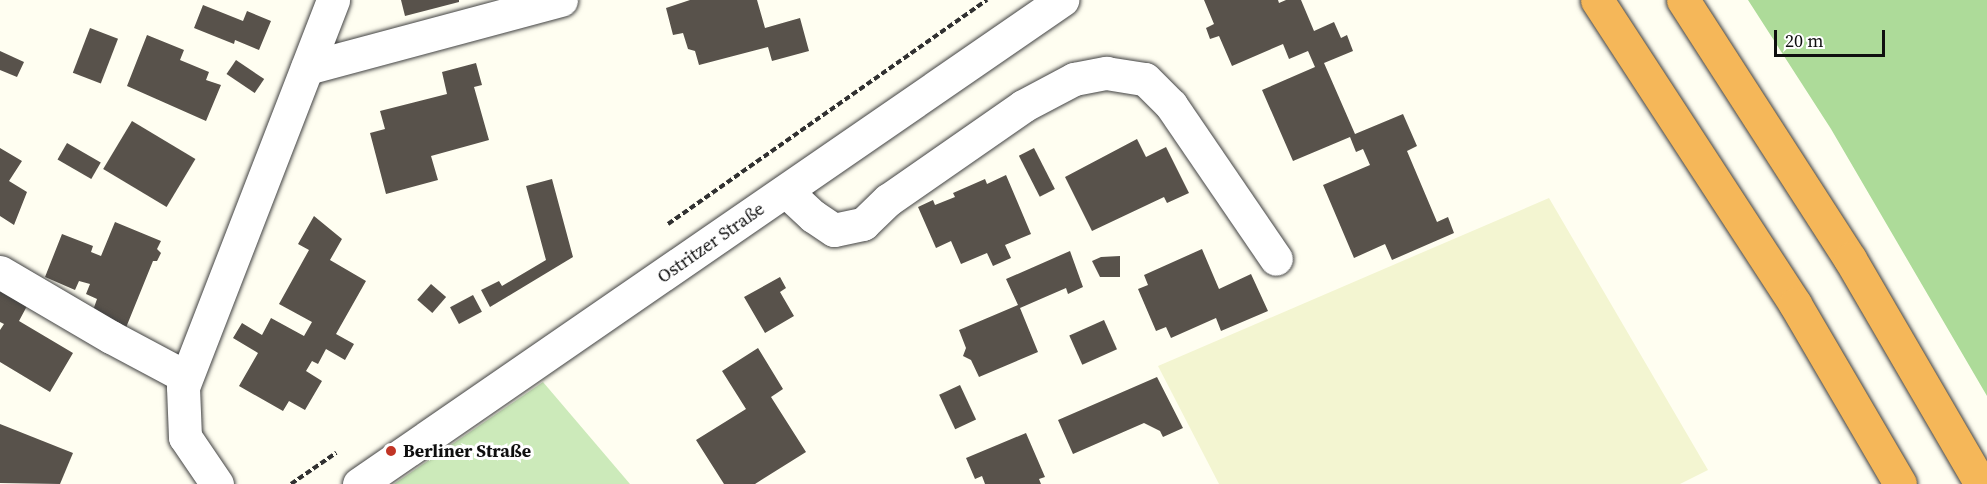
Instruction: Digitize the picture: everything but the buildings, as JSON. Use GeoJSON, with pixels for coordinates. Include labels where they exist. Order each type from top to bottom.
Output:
{"type":"FeatureCollection","features":[{"type":"Feature","properties":{"kind":"highway"},"geometry":{"type":"LineString","coordinates":[[1597,0],[1795,304],[1900,484]]}},
{"type":"Feature","properties":{"kind":"highway"},"geometry":{"type":"LineString","coordinates":[[1683,0],[1850,259],[1981,484]]}},
{"type":"Feature","properties":{"kind":"street"},"geometry":{"type":"LineString","coordinates":[[217,484],[185,436],[183,387],[333,0]]}},
{"type":"Feature","properties":{"kind":"street"},"geometry":{"type":"LineString","coordinates":[[307,68],[561,0]]}},
{"type":"Feature","properties":{"kind":"street","name":"Ostritzer Straße"},"geometry":{"type":"LineString","coordinates":[[359,484],[1062,0]]}},
{"type":"Feature","properties":{"kind":"street"},"geometry":{"type":"LineString","coordinates":[[786,191],[813,216],[834,230],[863,224],[888,200],[1023,106],[1074,78],[1106,73],[1145,78],[1171,105],[1276,259]]}},
{"type":"Feature","properties":{"kind":"street"},"geometry":{"type":"LineString","coordinates":[[0,272],[111,337],[186,377]]}},
{"type":"Feature","properties":{"kind":"path"},"geometry":{"type":"LineString","coordinates":[[663,227],[987,0]]}},
{"type":"Feature","properties":{"kind":"path"},"geometry":{"type":"LineString","coordinates":[[291,484],[341,450]]}},
{"type":"Feature","properties":{"kind":"green space"},"geometry":{"type":"Polygon","coordinates":[[[1748,0],[1987,0],[1987,396],[1831,129],[1748,0]]]}},
{"type":"Feature","properties":{"kind":"green space"},"geometry":{"type":"Polygon","coordinates":[[[1549,198],[1708,470],[1680,484],[1219,484],[1158,366],[1549,198]]]}},
{"type":"Feature","properties":{"kind":"green space"},"geometry":{"type":"Polygon","coordinates":[[[543,382],[630,484],[394,484],[543,382]]]}},
{"type":"Feature","properties":{"kind":"place","name":"Berliner Straße"},"geometry":{"type":"Point","coordinates":[391,451]}}]}
